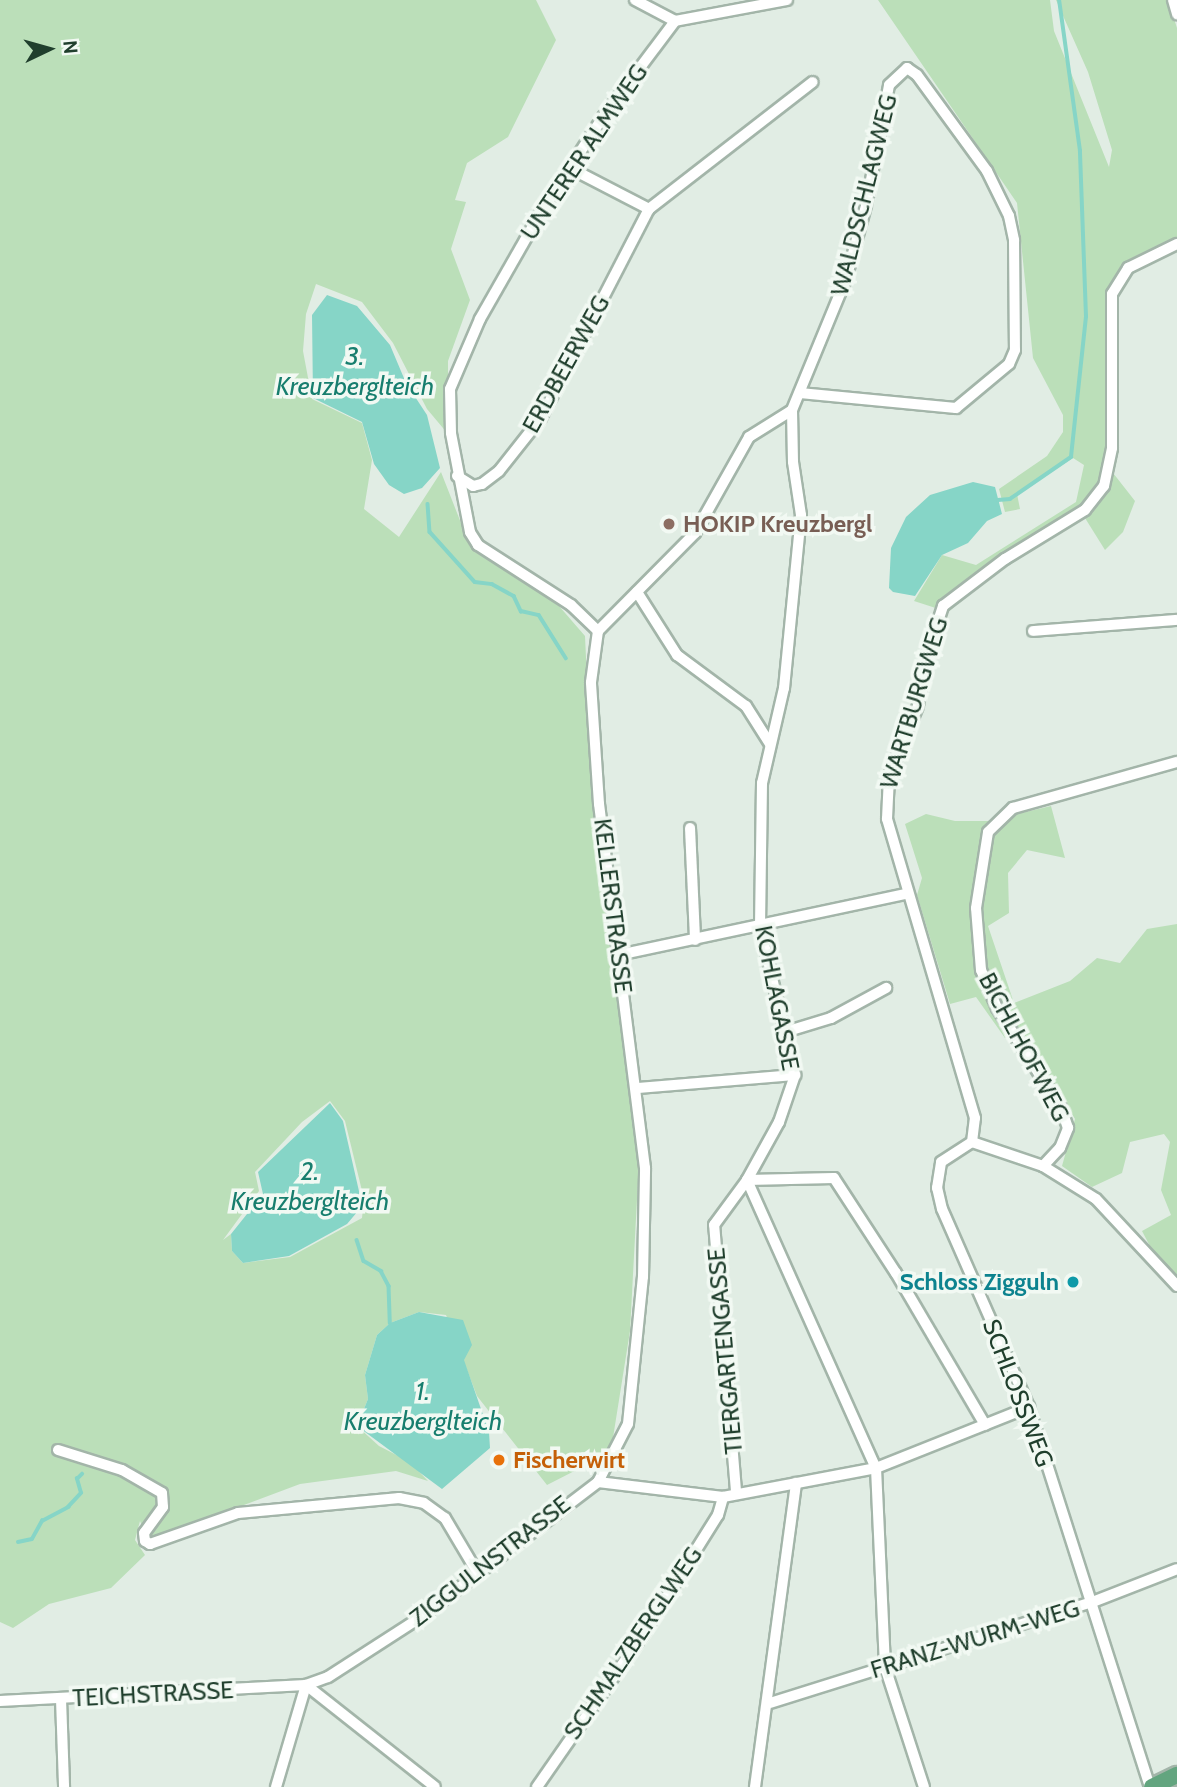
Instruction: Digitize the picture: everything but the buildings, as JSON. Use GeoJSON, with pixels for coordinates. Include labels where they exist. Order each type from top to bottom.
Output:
{"type":"FeatureCollection","features":[{"type":"Feature","properties":{"kind":"main road"},"geometry":{"type":"LineString","coordinates":[[1151,1787],[1177,1775]]}},
{"type":"Feature","properties":{"kind":"street"},"geometry":{"type":"LineString","coordinates":[[635,0],[675,21],[787,0]]}},
{"type":"Feature","properties":{"kind":"street"},"geometry":{"type":"LineString","coordinates":[[1173,0],[1177,13]]}},
{"type":"Feature","properties":{"kind":"street","name":"UNTERER ALMWEG"},"geometry":{"type":"LineString","coordinates":[[457,476],[450,389],[480,319],[570,169],[675,21]]}},
{"type":"Feature","properties":{"kind":"street","name":"WALDSCHLAGWEG"},"geometry":{"type":"LineString","coordinates":[[792,410],[846,279],[866,206],[889,85],[906,68],[917,75],[987,171],[1009,216],[1014,240],[1015,350],[1009,364],[956,408],[800,393]]}},
{"type":"Feature","properties":{"kind":"street","name":"ERDBEERWEG"},"geometry":{"type":"LineString","coordinates":[[457,476],[473,486],[482,485],[499,471],[541,418],[649,209],[813,82]]}},
{"type":"Feature","properties":{"kind":"street"},"geometry":{"type":"LineString","coordinates":[[570,169],[649,209]]}},
{"type":"Feature","properties":{"kind":"street","name":"WARTBURGWEG"},"geometry":{"type":"LineString","coordinates":[[972,1142],[975,1118],[906,894],[887,819],[886,792],[918,706],[927,655],[943,606],[1005,559],[1085,510],[1104,486],[1112,448],[1112,294],[1128,268],[1177,244]]}},
{"type":"Feature","properties":{"kind":"street"},"geometry":{"type":"LineString","coordinates":[[457,476],[464,516],[478,545],[571,605],[598,631],[695,533],[748,438],[792,410]]}},
{"type":"Feature","properties":{"kind":"street","name":"KOHLAGASSE"},"geometry":{"type":"LineString","coordinates":[[747,1180],[779,1122],[795,1075],[760,927],[761,794],[788,655],[801,515],[792,410]]}},
{"type":"Feature","properties":{"kind":"street"},"geometry":{"type":"LineString","coordinates":[[637,592],[677,655],[746,706],[770,744]]}},
{"type":"Feature","properties":{"kind":"street"},"geometry":{"type":"LineString","coordinates":[[1032,631],[1177,620]]}},
{"type":"Feature","properties":{"kind":"street","name":"KELLERSTRASSE"},"geometry":{"type":"LineString","coordinates":[[598,631],[591,682],[599,804],[638,1088],[645,1168],[638,1346],[628,1424],[598,1482]]}},
{"type":"Feature","properties":{"kind":"street","name":"BICHLHOFWEG"},"geometry":{"type":"LineString","coordinates":[[1043,1166],[1060,1148],[1068,1128],[1061,1108],[997,1008],[981,970],[976,908],[988,832],[1013,808],[1177,762]]}},
{"type":"Feature","properties":{"kind":"street"},"geometry":{"type":"LineString","coordinates":[[690,828],[695,940]]}},
{"type":"Feature","properties":{"kind":"street"},"geometry":{"type":"LineString","coordinates":[[618,955],[906,894]]}},
{"type":"Feature","properties":{"kind":"street"},"geometry":{"type":"LineString","coordinates":[[785,1032],[831,1018],[886,988]]}},
{"type":"Feature","properties":{"kind":"street"},"geometry":{"type":"LineString","coordinates":[[638,1088],[795,1075]]}},
{"type":"Feature","properties":{"kind":"street"},"geometry":{"type":"LineString","coordinates":[[972,1142],[1043,1166],[1096,1199],[1177,1286]]}},
{"type":"Feature","properties":{"kind":"street","name":"SCHLOSSWEG"},"geometry":{"type":"LineString","coordinates":[[972,1142],[941,1162],[937,1188],[942,1209],[1029,1407],[1151,1787]]}},
{"type":"Feature","properties":{"kind":"street"},"geometry":{"type":"LineString","coordinates":[[924,1787],[885,1667],[876,1468],[747,1180],[834,1178],[896,1273],[985,1426]]}},
{"type":"Feature","properties":{"kind":"street","name":"TIERGARTENGASSE"},"geometry":{"type":"LineString","coordinates":[[736,1491],[714,1226],[747,1180]]}},
{"type":"Feature","properties":{"kind":"street"},"geometry":{"type":"LineString","coordinates":[[723,1497],[736,1491],[876,1468],[1029,1407]]}},
{"type":"Feature","properties":{"kind":"street"},"geometry":{"type":"LineString","coordinates":[[58,1451],[122,1470],[162,1493],[163,1507],[144,1533],[145,1541],[150,1544],[238,1513],[398,1498],[424,1503],[445,1518],[477,1572]]}},
{"type":"Feature","properties":{"kind":"street","name":"ZIGGULNSTRASSE"},"geometry":{"type":"LineString","coordinates":[[306,1685],[328,1677],[421,1616],[598,1482],[723,1497]]}},
{"type":"Feature","properties":{"kind":"street"},"geometry":{"type":"LineString","coordinates":[[755,1787],[770,1703],[796,1483]]}},
{"type":"Feature","properties":{"kind":"street","name":"SCHMALZBERGLWEG"},"geometry":{"type":"LineString","coordinates":[[537,1787],[642,1636],[718,1514],[723,1497]]}},
{"type":"Feature","properties":{"kind":"street","name":"FRANZ-WURM-WEG"},"geometry":{"type":"LineString","coordinates":[[770,1703],[1090,1603],[1177,1569]]}},
{"type":"Feature","properties":{"kind":"street"},"geometry":{"type":"LineString","coordinates":[[276,1787],[306,1685],[435,1787]]}},
{"type":"Feature","properties":{"kind":"street","name":"TEICHSTRASSE"},"geometry":{"type":"LineString","coordinates":[[0,1701],[306,1685]]}},
{"type":"Feature","properties":{"kind":"street"},"geometry":{"type":"LineString","coordinates":[[61,1699],[64,1787]]}},
{"type":"Feature","properties":{"kind":"green space"},"geometry":{"type":"Polygon","coordinates":[[[0,0],[536,0],[556,40],[508,137],[467,163],[455,200],[466,202],[451,249],[470,300],[448,361],[448,434],[427,409],[393,343],[362,302],[316,284],[306,314],[303,351],[312,399],[362,423],[372,460],[364,509],[399,537],[441,472],[470,546],[559,606],[585,636],[593,809],[639,1162],[630,1331],[612,1444],[594,1461],[547,1485],[477,1396],[446,1315],[419,1312],[390,1323],[377,1335],[365,1375],[368,1399],[357,1426],[379,1446],[410,1462],[428,1481],[396,1471],[300,1484],[148,1541],[140,1521],[135,1540],[145,1555],[111,1588],[49,1604],[13,1628],[0,1622],[0,0]],[[330,1101],[302,1122],[255,1172],[259,1191],[223,1240],[231,1234],[232,1251],[243,1263],[290,1257],[362,1218],[364,1199],[345,1121],[330,1101]]]}},
{"type":"Feature","properties":{"kind":"green space"},"geometry":{"type":"Polygon","coordinates":[[[878,0],[1050,0],[1054,31],[1109,167],[1112,150],[1088,72],[1056,0],[1168,0],[1177,28],[1177,239],[1126,261],[1107,295],[1106,464],[1135,501],[1123,532],[1105,550],[1085,518],[998,572],[948,612],[914,601],[942,555],[976,565],[1076,502],[1084,465],[1073,458],[1017,494],[1020,509],[1005,512],[999,489],[1047,456],[1063,432],[1063,415],[1033,358],[1017,203],[878,0]]]}},
{"type":"Feature","properties":{"kind":"green space"},"geometry":{"type":"Polygon","coordinates":[[[1051,806],[1065,858],[1027,850],[1008,873],[1009,913],[988,926],[1014,1003],[1070,981],[1097,958],[1120,963],[1147,929],[1177,924],[1177,1282],[1153,1252],[1142,1231],[1171,1215],[1161,1190],[1170,1142],[1164,1134],[1130,1142],[1122,1173],[1092,1187],[1062,1166],[1075,1119],[1024,1034],[1005,1038],[976,997],[950,1004],[917,895],[922,878],[905,824],[926,814],[955,821],[988,821],[1051,806]]]}},
{"type":"Feature","properties":{"kind":"water","name":"3. Kreuzberglteich"},"geometry":{"type":"Polygon","coordinates":[[[327,295],[357,306],[390,345],[406,383],[427,415],[440,468],[422,488],[404,494],[389,485],[374,464],[362,422],[313,398],[312,315],[327,295]]]}},
{"type":"Feature","properties":{"kind":"water"},"geometry":{"type":"Polygon","coordinates":[[[973,482],[995,487],[1002,514],[987,521],[968,543],[942,555],[915,596],[893,592],[889,588],[891,548],[906,517],[930,495],[973,482]]]}},
{"type":"Feature","properties":{"kind":"water","name":"2. Kreuzberglteich"},"geometry":{"type":"Polygon","coordinates":[[[330,1103],[343,1121],[361,1200],[358,1211],[347,1224],[289,1256],[243,1263],[232,1251],[231,1234],[263,1194],[258,1172],[330,1103]]]}},
{"type":"Feature","properties":{"kind":"water","name":"1. Kreuzberglteich"},"geometry":{"type":"Polygon","coordinates":[[[419,1312],[463,1320],[472,1345],[464,1360],[489,1432],[490,1448],[442,1489],[357,1426],[368,1399],[365,1375],[377,1335],[390,1323],[419,1312]]]}},
{"type":"Feature","properties":{"kind":"waterway"},"geometry":{"type":"LineString","coordinates":[[998,500],[1010,499],[1071,457],[1086,317],[1080,151],[1059,0]]}},
{"type":"Feature","properties":{"kind":"waterway"},"geometry":{"type":"LineString","coordinates":[[428,504],[430,532],[475,582],[492,584],[514,596],[521,611],[539,615],[566,658]]}},
{"type":"Feature","properties":{"kind":"waterway"},"geometry":{"type":"LineString","coordinates":[[357,1240],[364,1261],[381,1271],[389,1286],[390,1323]]}},
{"type":"Feature","properties":{"kind":"waterway"},"geometry":{"type":"LineString","coordinates":[[18,1542],[32,1539],[42,1521],[68,1507],[81,1493],[77,1479],[82,1474]]}},
{"type":"Feature","properties":{"kind":"place","name":"HOKIP Kreuzbergl"},"geometry":{"type":"Point","coordinates":[669,524]}},
{"type":"Feature","properties":{"kind":"place","name":"Schloss Zigguln"},"geometry":{"type":"Point","coordinates":[1073,1282]}},
{"type":"Feature","properties":{"kind":"place","name":"Fischerwirt"},"geometry":{"type":"Point","coordinates":[499,1460]}}]}
